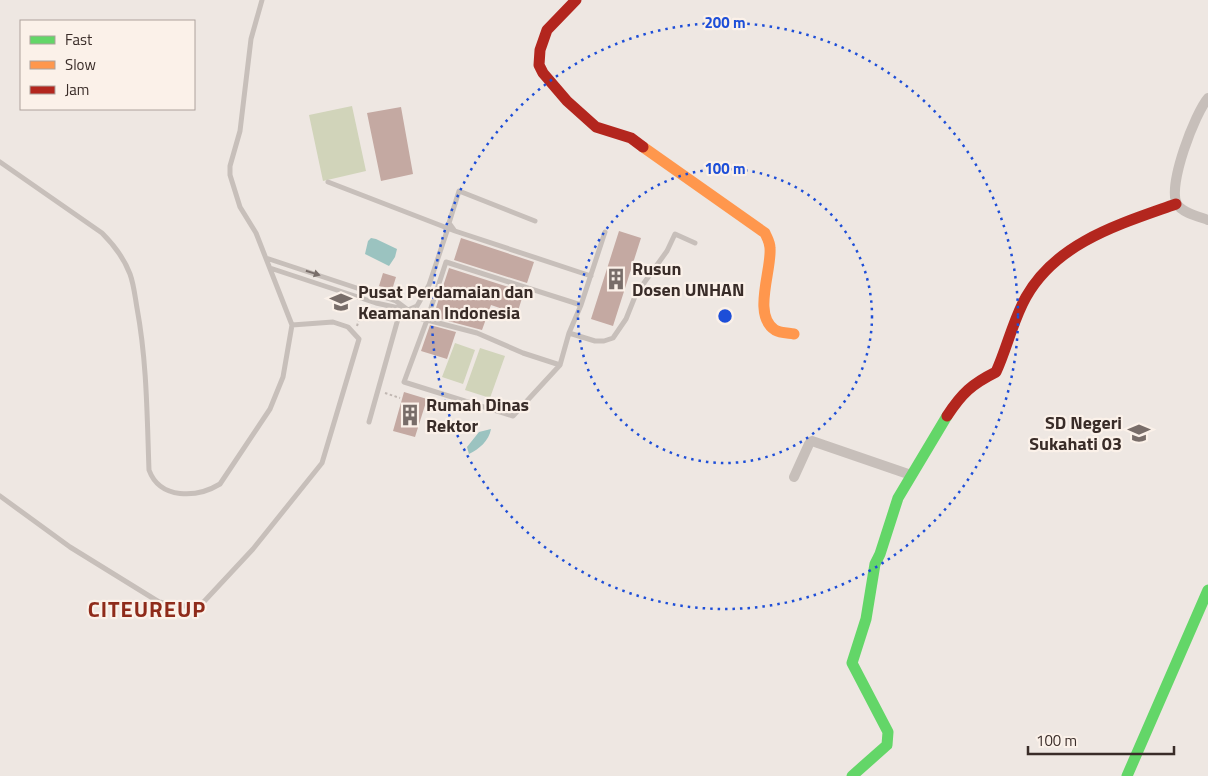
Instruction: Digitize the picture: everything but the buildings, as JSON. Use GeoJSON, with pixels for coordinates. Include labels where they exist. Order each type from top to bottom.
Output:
{"type":"FeatureCollection","features":[{"type":"Feature","properties":{"kind":"street"},"geometry":{"type":"LineString","coordinates":[[576,0],[547,30],[540,50],[539,65],[543,73],[568,101],[596,126],[631,138],[765,233],[771,250],[763,298],[768,320],[770,326],[775,330],[794,334]]}},
{"type":"Feature","properties":{"kind":"street"},"geometry":{"type":"LineString","coordinates":[[1176,204],[1176,185],[1187,141],[1200,107],[1208,98]]}},
{"type":"Feature","properties":{"kind":"street"},"geometry":{"type":"LineString","coordinates":[[1176,204],[1186,211],[1208,220]]}},
{"type":"Feature","properties":{"kind":"street"},"geometry":{"type":"LineString","coordinates":[[852,776],[887,745],[888,732],[852,663],[866,619],[875,564],[880,554],[895,505],[911,475],[958,399],[976,382],[996,372],[1027,295],[1046,270],[1066,253],[1095,236],[1138,217],[1176,204]]}},
{"type":"Feature","properties":{"kind":"street"},"geometry":{"type":"LineString","coordinates":[[794,477],[812,441],[911,475]]}},
{"type":"Feature","properties":{"kind":"street"},"geometry":{"type":"LineString","coordinates":[[1127,776],[1208,590]]}},
{"type":"Feature","properties":{"kind":"lane"},"geometry":{"type":"LineString","coordinates":[[0,162],[102,233],[122,258],[131,275],[140,324],[146,374],[149,470],[155,482],[161,488],[182,494],[199,493],[220,484],[270,409],[283,377],[292,325],[256,233],[240,207],[230,175],[230,166],[240,131],[251,39],[262,0]]}},
{"type":"Feature","properties":{"kind":"lane"},"geometry":{"type":"LineString","coordinates":[[328,182],[454,231],[591,276]]}},
{"type":"Feature","properties":{"kind":"lane"},"geometry":{"type":"LineString","coordinates":[[454,231],[449,223],[458,191],[535,221]]}},
{"type":"Feature","properties":{"kind":"lane"},"geometry":{"type":"LineString","coordinates":[[270,268],[365,299],[408,310],[418,306],[429,285],[448,228]]}},
{"type":"Feature","properties":{"kind":"lane"},"geometry":{"type":"LineString","coordinates":[[581,305],[446,262],[404,382],[513,416],[560,365],[569,333],[581,305],[606,232]]}},
{"type":"Feature","properties":{"kind":"lane"},"geometry":{"type":"LineString","coordinates":[[569,333],[595,341],[613,338],[626,318],[636,294],[667,252],[675,234],[695,243]]}},
{"type":"Feature","properties":{"kind":"lane"},"geometry":{"type":"LineString","coordinates":[[266,258],[396,301],[408,310],[410,316],[477,333],[523,353],[560,365]]}},
{"type":"Feature","properties":{"kind":"lane"},"geometry":{"type":"LineString","coordinates":[[369,422],[401,308]]}},
{"type":"Feature","properties":{"kind":"lane"},"geometry":{"type":"LineString","coordinates":[[0,496],[70,548],[159,602],[198,608],[253,549],[322,463],[359,339],[348,327],[333,322],[292,325]]}},
{"type":"Feature","properties":{"kind":"path"},"geometry":{"type":"LineString","coordinates":[[355,334],[365,299]]}},
{"type":"Feature","properties":{"kind":"path"},"geometry":{"type":"LineString","coordinates":[[378,391],[400,398]]}},
{"type":"Feature","properties":{"kind":"green space"},"geometry":{"type":"Polygon","coordinates":[[[352,106],[366,171],[323,181],[309,115],[352,106]]]}},
{"type":"Feature","properties":{"kind":"green space"},"geometry":{"type":"Polygon","coordinates":[[[455,343],[475,350],[463,384],[442,377],[455,343]]]}},
{"type":"Feature","properties":{"kind":"green space"},"geometry":{"type":"Polygon","coordinates":[[[480,348],[505,356],[490,398],[465,390],[480,348]]]}},
{"type":"Feature","properties":{"kind":"water"},"geometry":{"type":"Polygon","coordinates":[[[371,238],[397,249],[395,257],[389,266],[365,254],[368,241],[371,238]]]}},
{"type":"Feature","properties":{"kind":"water"},"geometry":{"type":"Polygon","coordinates":[[[491,429],[483,444],[469,454],[467,447],[479,432],[491,429]]]}},
{"type":"Feature","properties":{"kind":"traffic: fast"},"geometry":{"type":"LineString","coordinates":[[852,776],[887,745],[888,732],[852,663],[866,619],[875,564],[898,498],[947,416]]}},
{"type":"Feature","properties":{"kind":"traffic: fast"},"geometry":{"type":"LineString","coordinates":[[1127,776],[1208,590]]}},
{"type":"Feature","properties":{"kind":"traffic: slow"},"geometry":{"type":"LineString","coordinates":[[643,147],[765,233],[770,248],[764,303],[765,314],[768,323],[775,330],[794,334]]}},
{"type":"Feature","properties":{"kind":"traffic: jam"},"geometry":{"type":"LineString","coordinates":[[576,0],[547,30],[540,50],[539,65],[543,73],[567,101],[596,127],[631,138],[643,147]]}},
{"type":"Feature","properties":{"kind":"traffic: jam"},"geometry":{"type":"LineString","coordinates":[[947,416],[968,390],[996,372],[1017,315],[1026,297],[1039,278],[1055,262],[1092,237],[1133,219],[1176,204]]}},
{"type":"Feature","properties":{"kind":"place","name":"Rusun Dosen UNHAN"},"geometry":{"type":"Point","coordinates":[616,279]}},
{"type":"Feature","properties":{"kind":"place","name":"Pusat Perdamaian dan Keamanan Indonesia"},"geometry":{"type":"Point","coordinates":[341,302]}},
{"type":"Feature","properties":{"kind":"place","name":"Rumah Dinas Rektor"},"geometry":{"type":"Point","coordinates":[410,415]}},
{"type":"Feature","properties":{"kind":"place","name":"SD Negeri Sukahati 03"},"geometry":{"type":"Point","coordinates":[1139,433]}},
{"type":"Feature","properties":{"kind":"district","name":"CITEUREUP"},"geometry":{"type":"Point","coordinates":[147,609]}}]}
